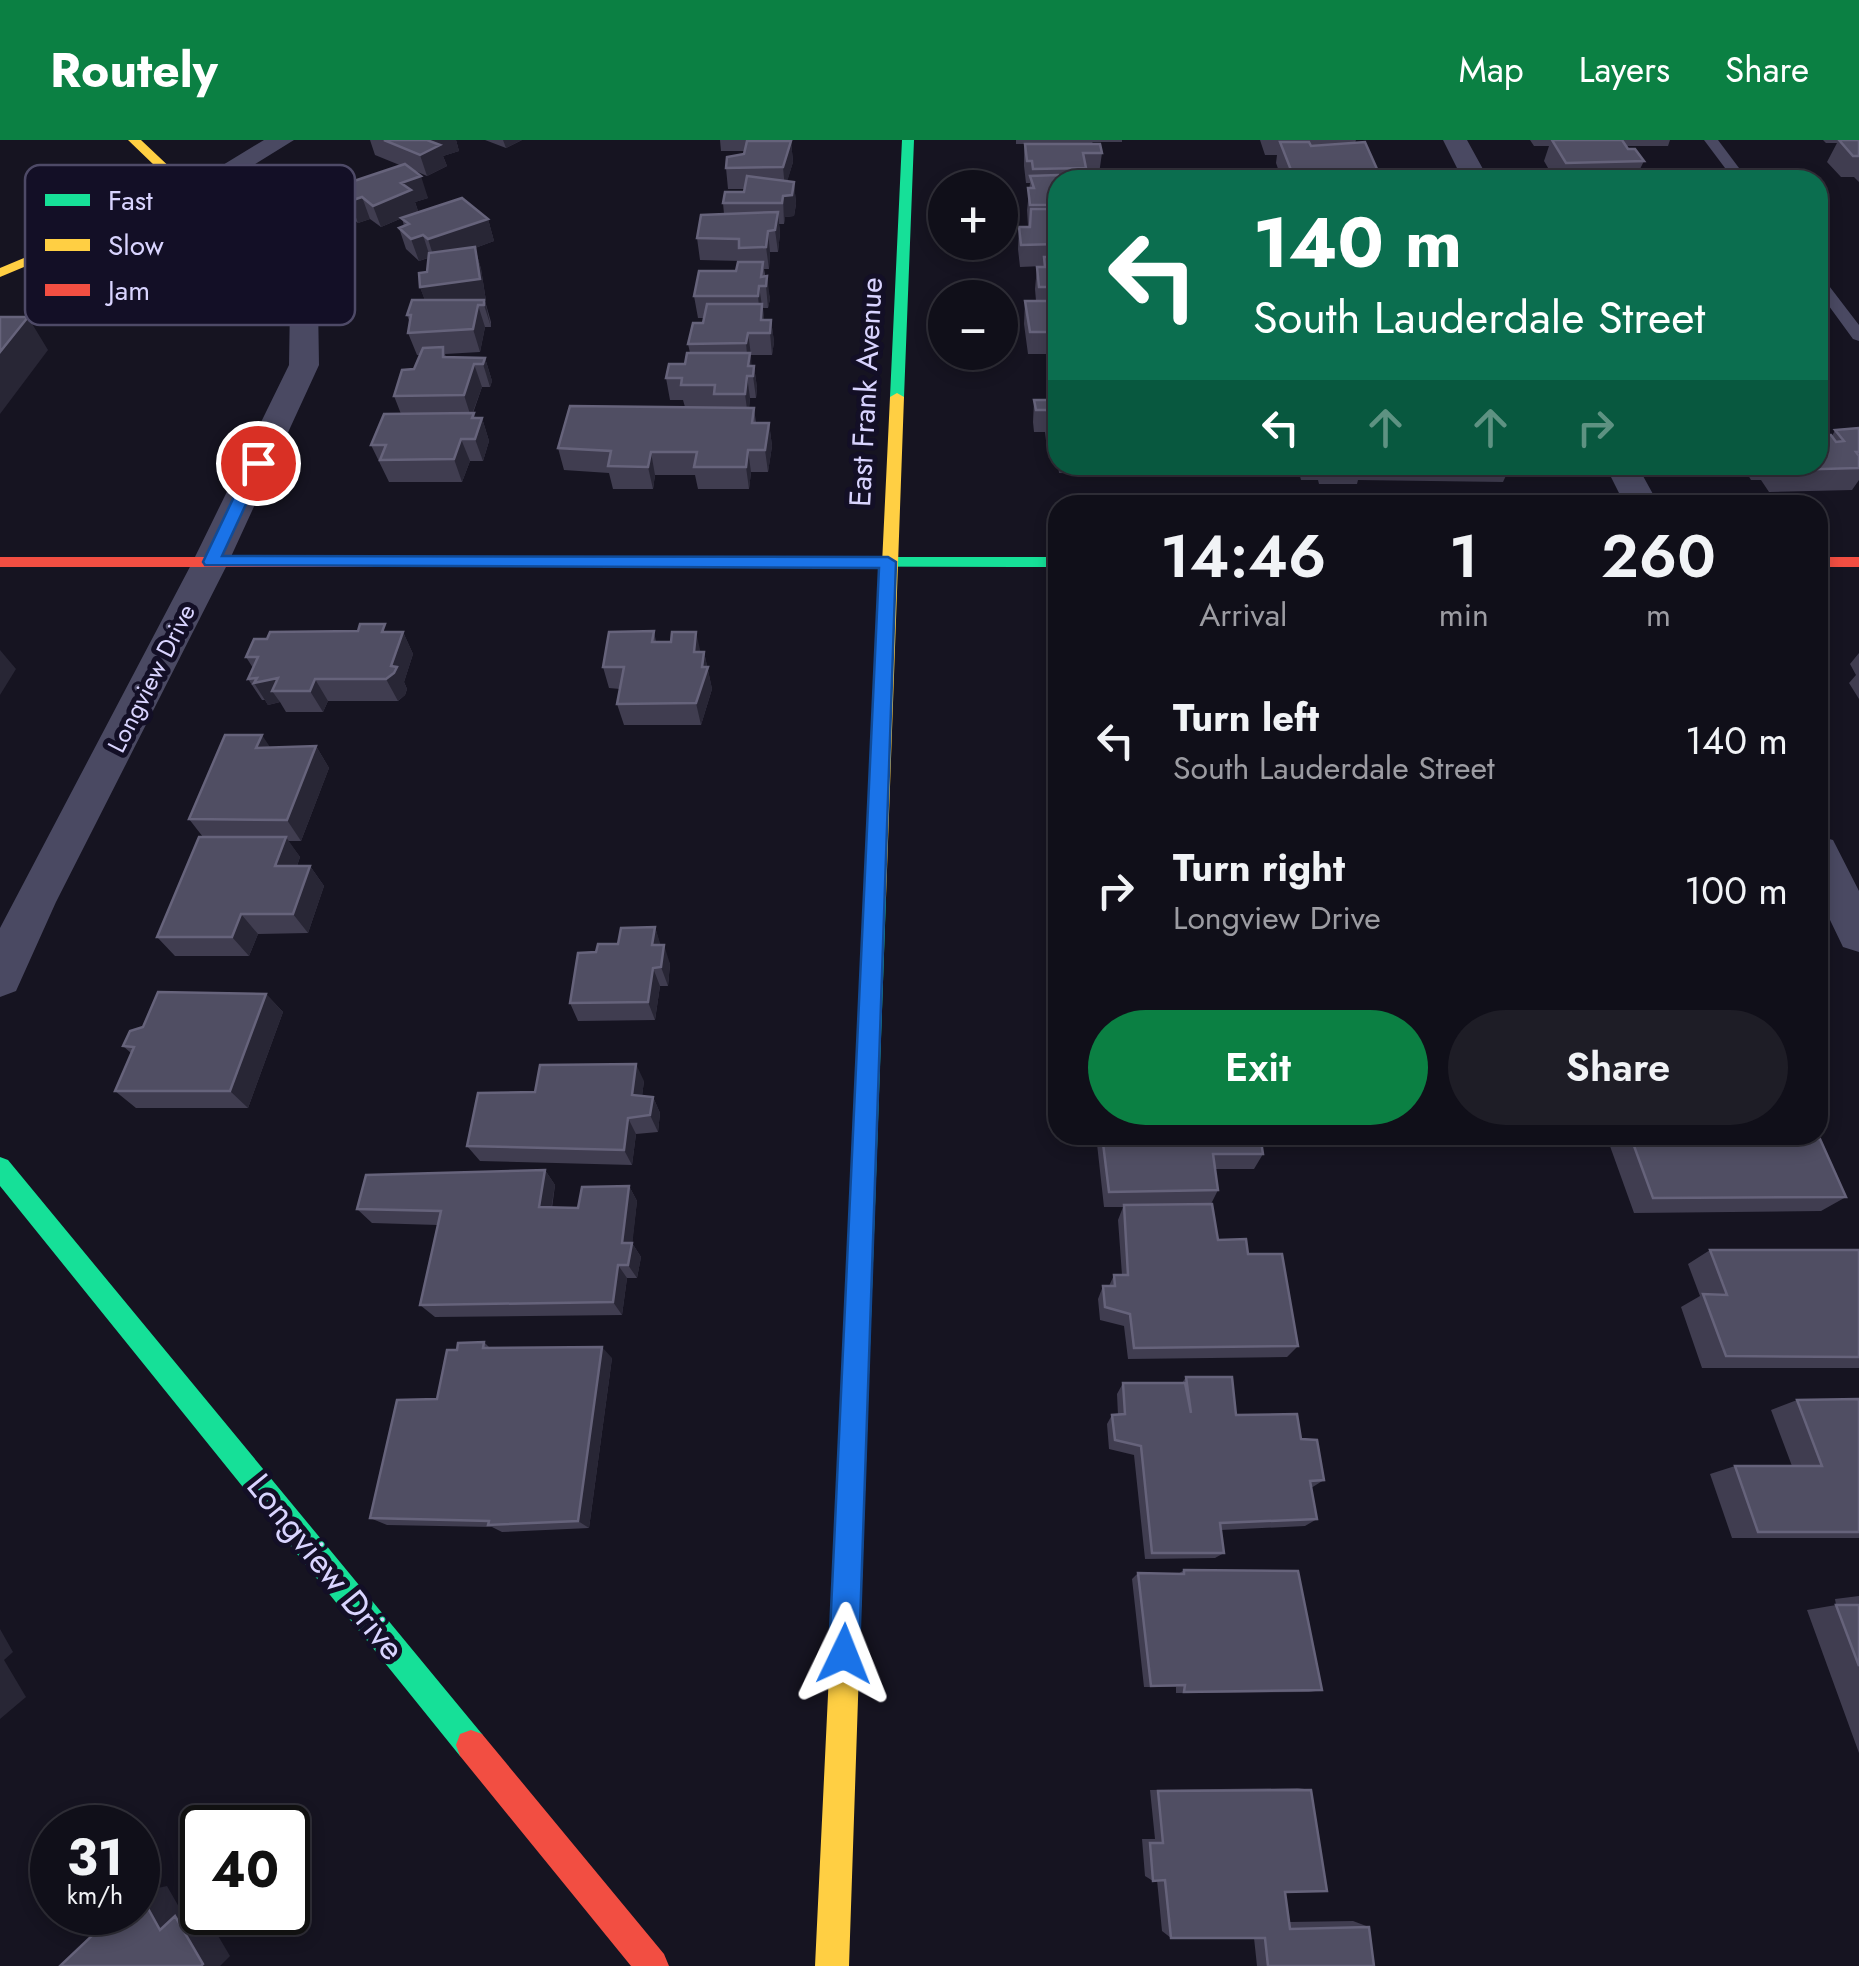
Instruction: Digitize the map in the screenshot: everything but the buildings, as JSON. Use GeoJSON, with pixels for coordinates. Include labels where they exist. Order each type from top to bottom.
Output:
{"type":"FeatureCollection","features":[{"type":"Feature","properties":{"kind":"street"},"geometry":{"type":"LineString","coordinates":[[134,140],[160,165]]}},
{"type":"Feature","properties":{"kind":"street"},"geometry":{"type":"LineString","coordinates":[[239,165],[282,140]]}},
{"type":"Feature","properties":{"kind":"street","name":"East Frank Avenue"},"geometry":{"type":"LineString","coordinates":[[832,1966],[908,140]]}},
{"type":"Feature","properties":{"kind":"street"},"geometry":{"type":"LineString","coordinates":[[1456,140],[1471,170]]}},
{"type":"Feature","properties":{"kind":"street"},"geometry":{"type":"LineString","coordinates":[[0,273],[25,262]]}},
{"type":"Feature","properties":{"kind":"street","name":"Longview Drive"},"geometry":{"type":"LineString","coordinates":[[0,978],[34,902],[211,562],[304,365],[304,325]]}},
{"type":"Feature","properties":{"kind":"street"},"geometry":{"type":"LineString","coordinates":[[0,562],[1048,562]]}},
{"type":"Feature","properties":{"kind":"street"},"geometry":{"type":"LineString","coordinates":[[1828,562],[1859,562]]}},
{"type":"Feature","properties":{"kind":"street"},"geometry":{"type":"LineString","coordinates":[[1828,872],[1859,934]]}},
{"type":"Feature","properties":{"kind":"street","name":"Longview Drive"},"geometry":{"type":"LineString","coordinates":[[0,1168],[652,1966]]}},
{"type":"Feature","properties":{"kind":"lane"},"geometry":{"type":"LineString","coordinates":[[1711,140],[1734,170]]}},
{"type":"Feature","properties":{"kind":"lane"},"geometry":{"type":"LineString","coordinates":[[1828,294],[1859,336]]}},
{"type":"Feature","properties":{"kind":"traffic: fast"},"geometry":{"type":"LineString","coordinates":[[897,397],[908,140]]}},
{"type":"Feature","properties":{"kind":"traffic: fast"},"geometry":{"type":"LineString","coordinates":[[706,562],[1048,562]]}},
{"type":"Feature","properties":{"kind":"traffic: fast"},"geometry":{"type":"LineString","coordinates":[[855,1403],[876,898]]}},
{"type":"Feature","properties":{"kind":"traffic: fast"},"geometry":{"type":"LineString","coordinates":[[0,1168],[471,1745]]}},
{"type":"Feature","properties":{"kind":"traffic: slow"},"geometry":{"type":"LineString","coordinates":[[134,140],[160,165]]}},
{"type":"Feature","properties":{"kind":"traffic: slow"},"geometry":{"type":"LineString","coordinates":[[0,273],[25,262]]}},
{"type":"Feature","properties":{"kind":"traffic: slow"},"geometry":{"type":"LineString","coordinates":[[876,898],[897,397]]}},
{"type":"Feature","properties":{"kind":"traffic: slow"},"geometry":{"type":"LineString","coordinates":[[832,1966],[855,1403]]}},
{"type":"Feature","properties":{"kind":"traffic: jam"},"geometry":{"type":"LineString","coordinates":[[0,562],[706,562]]}},
{"type":"Feature","properties":{"kind":"traffic: jam"},"geometry":{"type":"LineString","coordinates":[[1828,562],[1859,562]]}},
{"type":"Feature","properties":{"kind":"traffic: jam"},"geometry":{"type":"LineString","coordinates":[[471,1745],[652,1966]]}},
{"type":"Feature","properties":{"kind":"route"},"geometry":{"type":"LineString","coordinates":[[258,463],[211,562],[888,562],[844,1654]]}}]}
